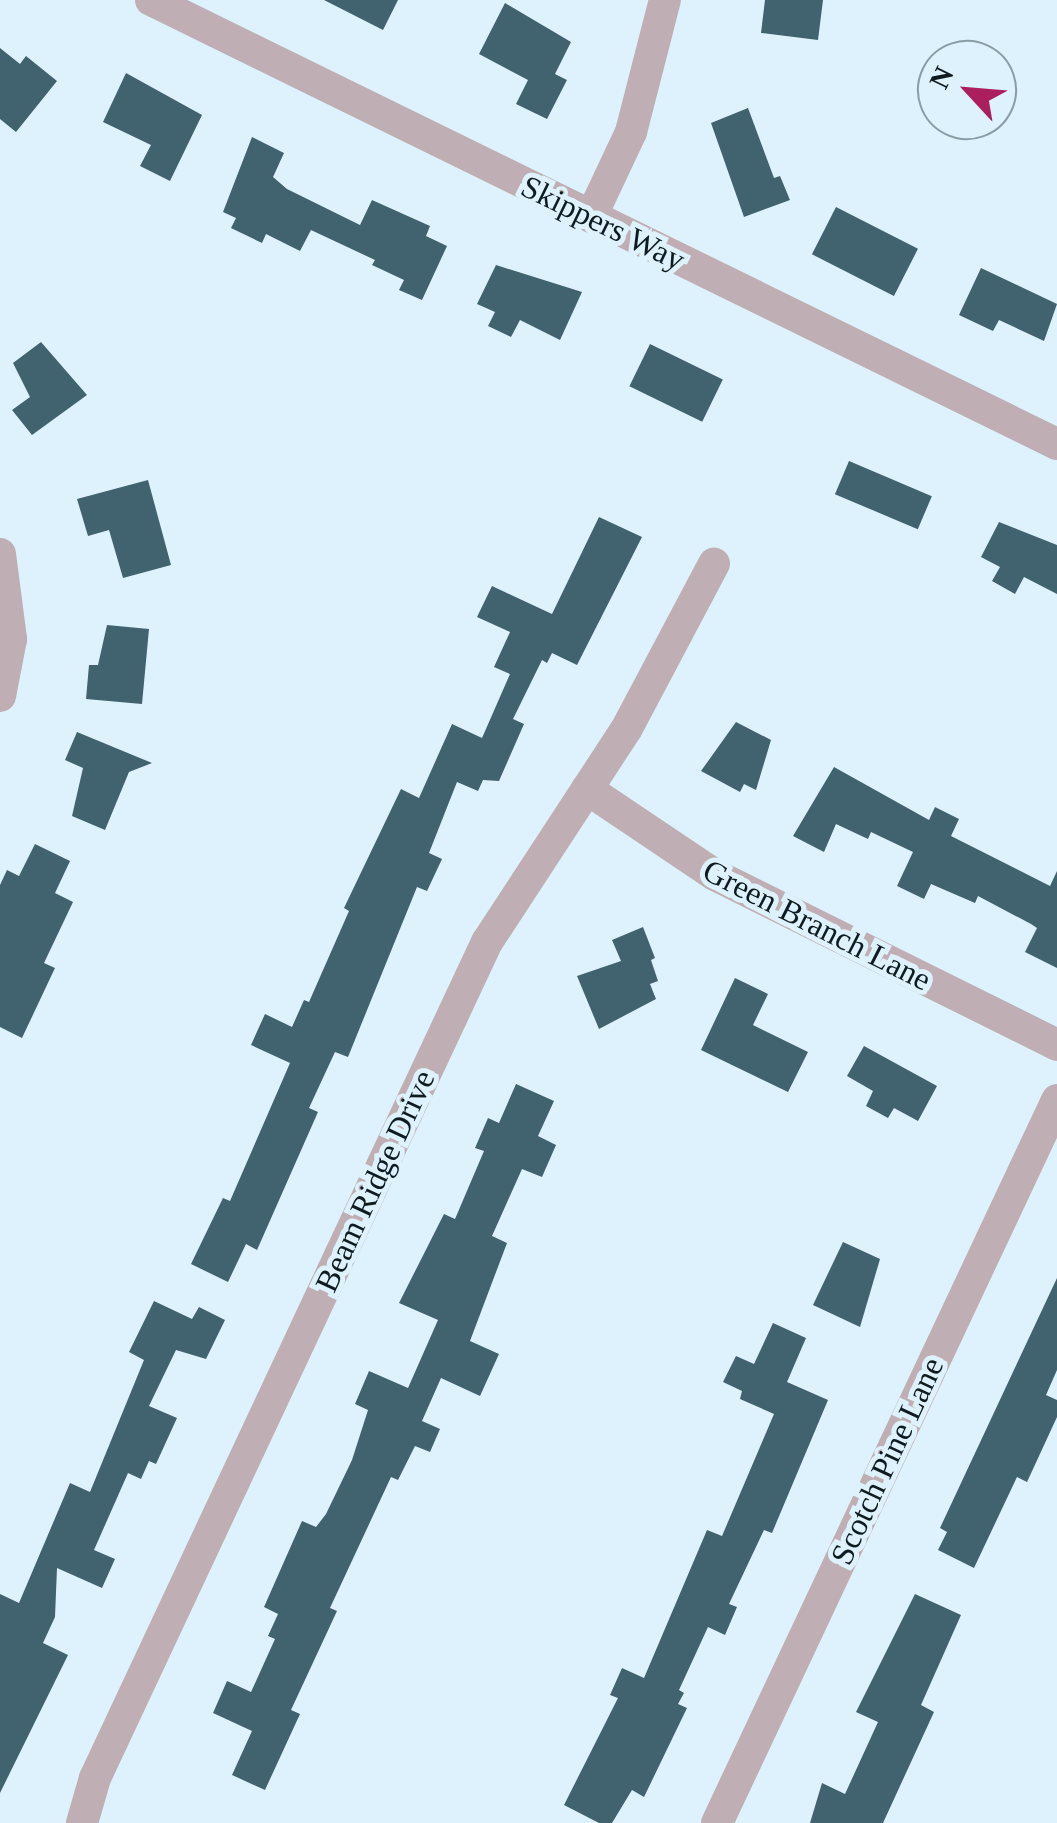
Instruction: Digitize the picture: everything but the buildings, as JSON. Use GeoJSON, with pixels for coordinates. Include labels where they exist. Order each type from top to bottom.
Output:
{"type":"FeatureCollection","features":[{"type":"Feature","properties":{"kind":"street","name":"Skippers Way"},"geometry":{"type":"LineString","coordinates":[[151,0],[1057,444]]}},
{"type":"Feature","properties":{"kind":"street"},"geometry":{"type":"LineString","coordinates":[[591,217],[631,132],[665,0]]}},
{"type":"Feature","properties":{"kind":"street"},"geometry":{"type":"LineString","coordinates":[[0,554],[11,639],[0,696]]}},
{"type":"Feature","properties":{"kind":"street","name":"Beam Ridge Drive"},"geometry":{"type":"LineString","coordinates":[[82,1823],[95,1778],[487,942],[666,661],[714,564]]}},
{"type":"Feature","properties":{"kind":"street","name":"Green Branch Lane"},"geometry":{"type":"LineString","coordinates":[[587,789],[715,875],[1057,1044]]}},
{"type":"Feature","properties":{"kind":"street","name":"Scotch Pine Lane"},"geometry":{"type":"LineString","coordinates":[[716,1823],[1057,1100]]}}]}
